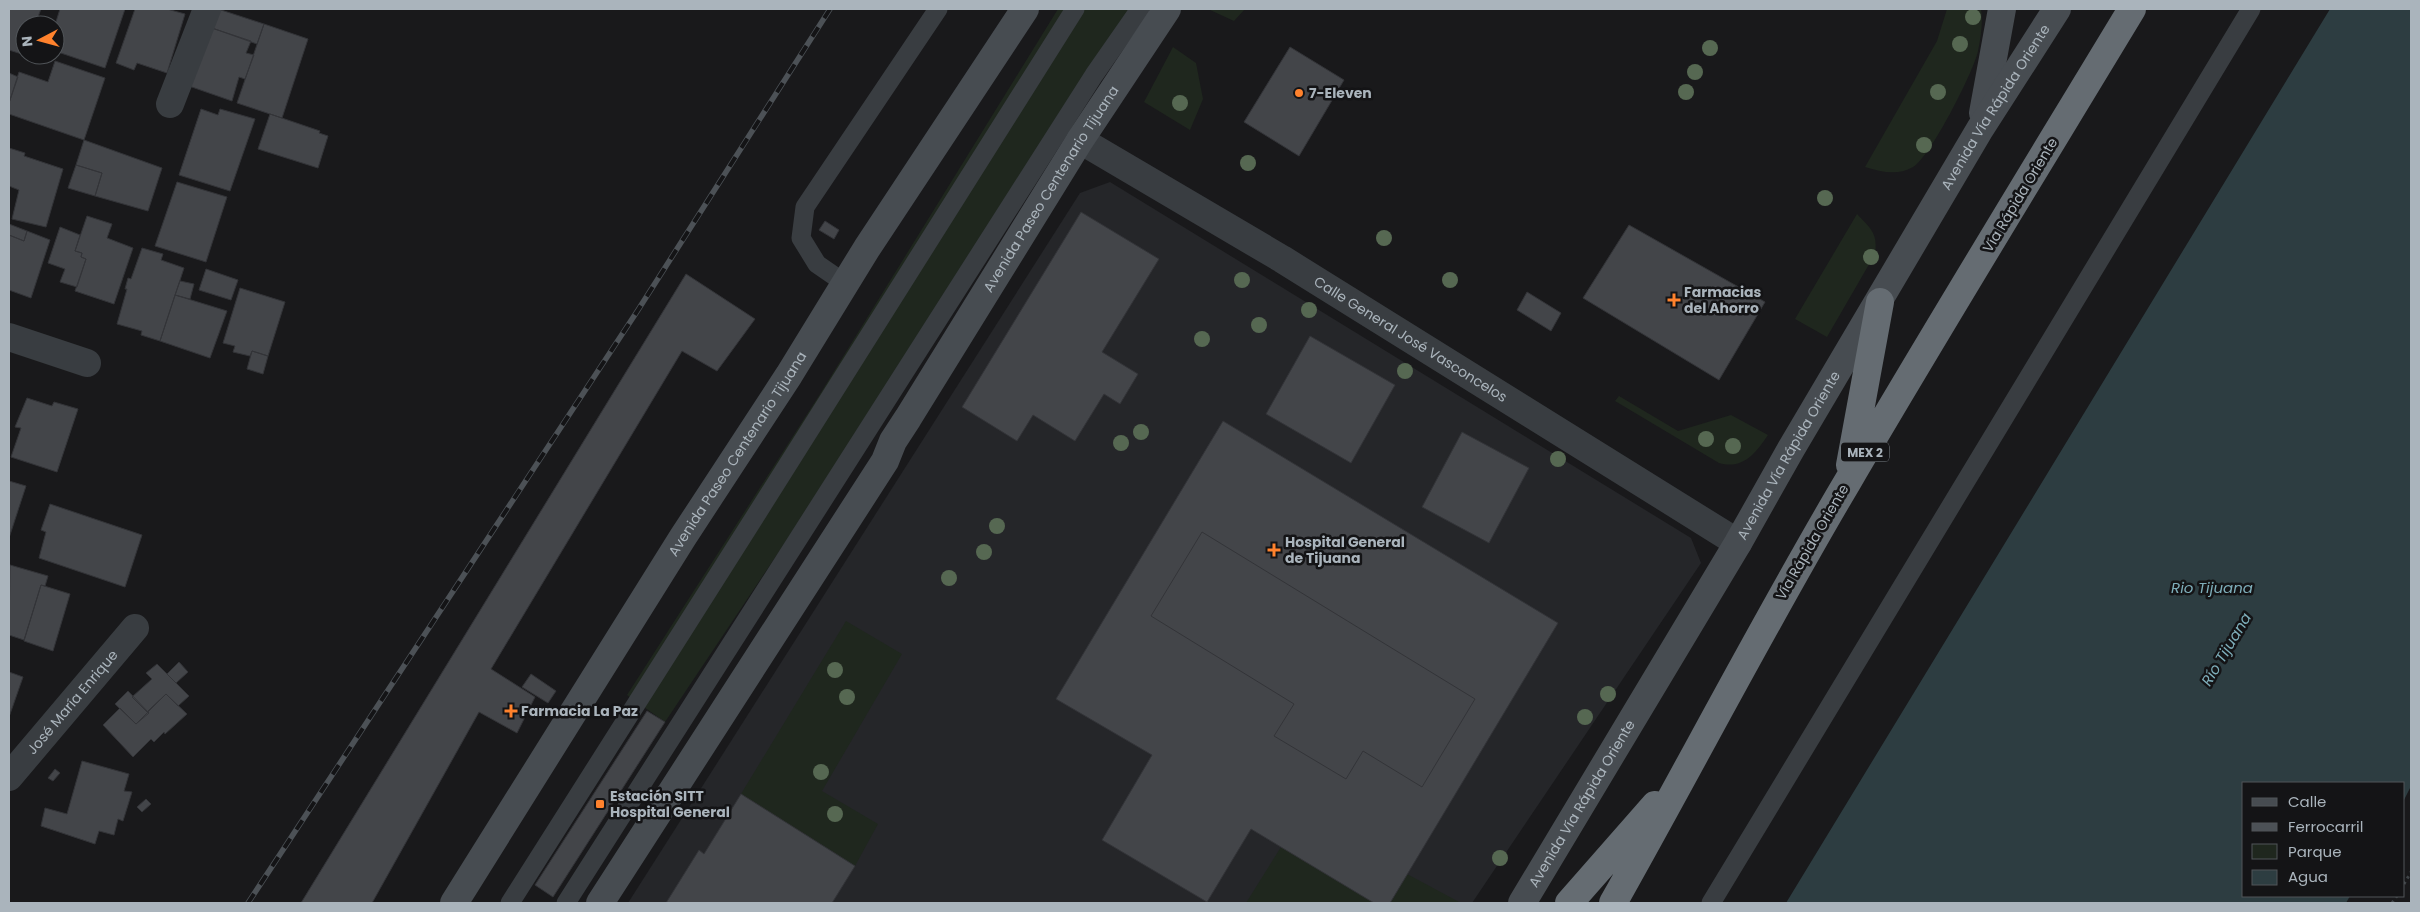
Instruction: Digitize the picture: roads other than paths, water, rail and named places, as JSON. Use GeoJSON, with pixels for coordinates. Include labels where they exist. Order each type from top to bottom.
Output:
{"type":"FeatureCollection","features":[{"type":"Feature","properties":{"kind":"highway","name":"Vía Rápida Oriente"},"geometry":{"type":"LineString","coordinates":[[1613,903],[1692,762],[1777,603],[1848,481],[2132,9]]}},
{"type":"Feature","properties":{"kind":"highway"},"geometry":{"type":"LineString","coordinates":[[1848,481],[1880,302]]}},
{"type":"Feature","properties":{"kind":"highway"},"geometry":{"type":"LineString","coordinates":[[1570,903],[1692,762]]}},
{"type":"Feature","properties":{"kind":"main road","name":"Avenida Paseo Centenario Tijuana"},"geometry":{"type":"LineString","coordinates":[[454,903],[673,553],[1025,9]]}},
{"type":"Feature","properties":{"kind":"main road","name":"Avenida Paseo Centenario Tijuana"},"geometry":{"type":"LineString","coordinates":[[600,903],[885,461],[893,442],[1080,140],[1167,9]]}},
{"type":"Feature","properties":{"kind":"main road"},"geometry":{"type":"LineString","coordinates":[[1980,129],[2002,9]]}},
{"type":"Feature","properties":{"kind":"main road","name":"Avenida Vía Rápida Oriente"},"geometry":{"type":"LineString","coordinates":[[1522,903],[1738,543],[1791,449],[1880,302],[1980,129],[2057,9]]}},
{"type":"Feature","properties":{"kind":"street"},"geometry":{"type":"LineString","coordinates":[[170,104],[207,9]]}},
{"type":"Feature","properties":{"kind":"street","name":"Calle General José Vasconcelos"},"geometry":{"type":"LineString","coordinates":[[1080,140],[1282,259],[1738,543]]}},
{"type":"Feature","properties":{"kind":"street"},"geometry":{"type":"LineString","coordinates":[[9,337],[87,363]]}},
{"type":"Feature","properties":{"kind":"street","name":"José María Enrique"},"geometry":{"type":"LineString","coordinates":[[9,776],[135,628]]}},
{"type":"Feature","properties":{"kind":"lane"},"geometry":{"type":"LineString","coordinates":[[846,284],[817,264],[801,238],[805,208],[938,9]]}},
{"type":"Feature","properties":{"kind":"lane"},"geometry":{"type":"LineString","coordinates":[[510,903],[828,399],[955,202],[1075,9]]}},
{"type":"Feature","properties":{"kind":"lane"},"geometry":{"type":"LineString","coordinates":[[566,903],[1083,92],[1140,9]]}},
{"type":"Feature","properties":{"kind":"lane"},"geometry":{"type":"LineString","coordinates":[[1711,903],[2251,9]]}},
{"type":"Feature","properties":{"kind":"water","name":"Rio Tijuana"},"geometry":{"type":"Polygon","coordinates":[[[2330,9],[2411,9],[2411,786],[2405,798],[2405,782],[2242,782],[2242,897],[2349,897],[2346,903],[1786,903],[2330,9]]]}},
{"type":"Feature","properties":{"kind":"railway"},"geometry":{"type":"LineString","coordinates":[[248,903],[638,310],[830,9]]}},
{"type":"Feature","properties":{"kind":"place","name":"7-Eleven"},"geometry":{"type":"Point","coordinates":[1299,93]}},
{"type":"Feature","properties":{"kind":"place","name":"Farmacias del Ahorro"},"geometry":{"type":"Point","coordinates":[1674,300]}},
{"type":"Feature","properties":{"kind":"place","name":"Hospital General de Tijuana"},"geometry":{"type":"Point","coordinates":[1274,550]}},
{"type":"Feature","properties":{"kind":"place","name":"Farmacia La Paz"},"geometry":{"type":"Point","coordinates":[511,711]}},
{"type":"Feature","properties":{"kind":"place","name":"Estación SITT Hospital General"},"geometry":{"type":"Point","coordinates":[600,804]}},
{"type":"Feature","properties":{"kind":"water label","name":"Río Tijuana"},"geometry":{"type":"Point","coordinates":[2226,649]}}]}
